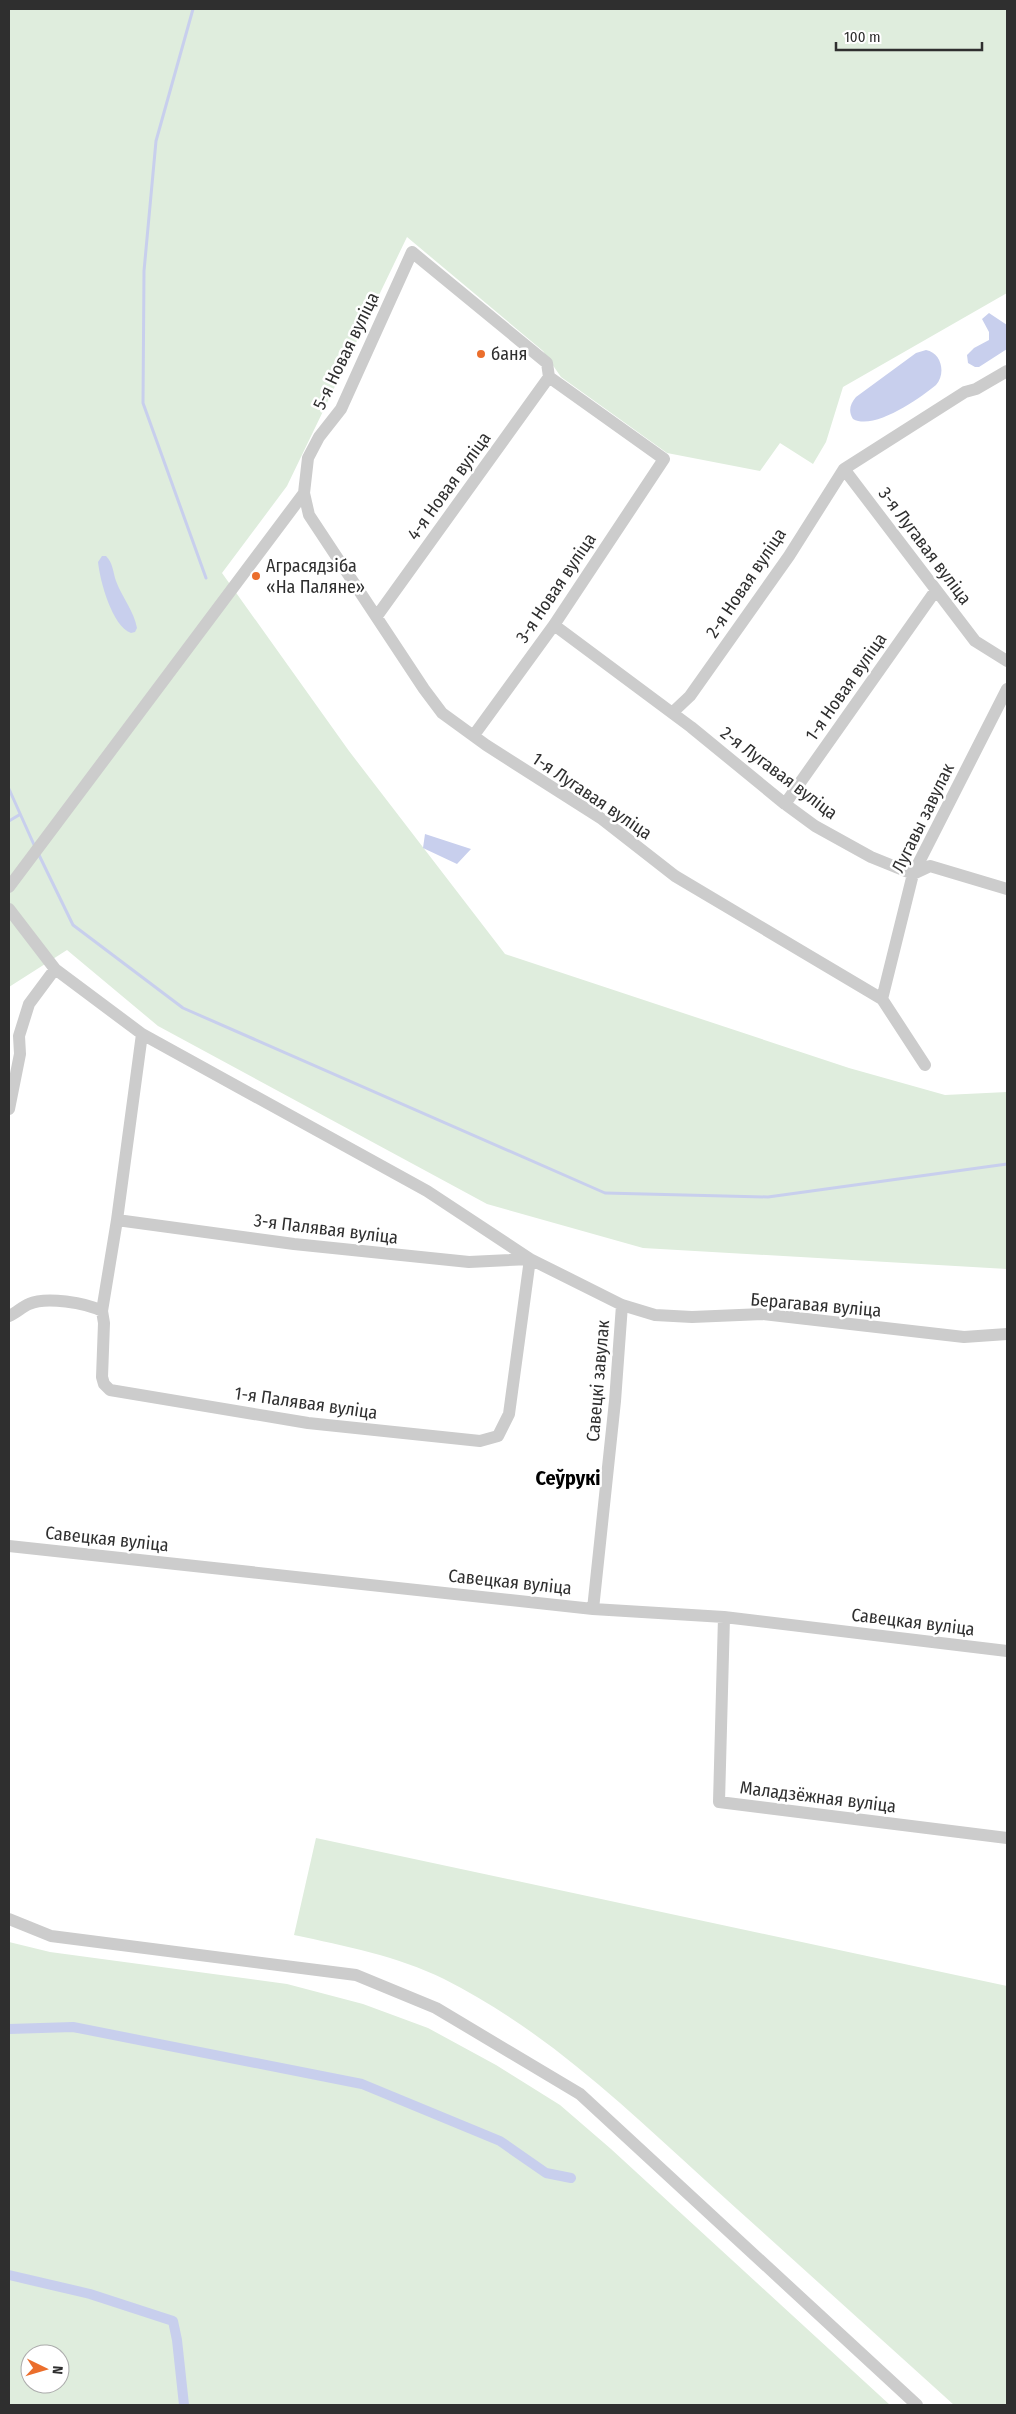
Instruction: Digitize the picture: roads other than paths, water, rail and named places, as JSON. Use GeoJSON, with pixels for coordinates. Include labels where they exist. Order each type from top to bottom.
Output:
{"type":"FeatureCollection","features":[{"type":"Feature","properties":{"kind":"street","name":"5-я Новая вуліца"},"geometry":{"type":"LineString","coordinates":[[304,493],[308,458],[319,437],[341,408],[412,252],[547,363],[549,376]]}},
{"type":"Feature","properties":{"kind":"street"},"geometry":{"type":"LineString","coordinates":[[844,469],[965,392],[976,389],[1007,370]]}},
{"type":"Feature","properties":{"kind":"street","name":"3-я Новая вуліца"},"geometry":{"type":"LineString","coordinates":[[474,735],[554,625],[664,459],[549,376]]}},
{"type":"Feature","properties":{"kind":"street","name":"4-я Новая вуліца"},"geometry":{"type":"LineString","coordinates":[[377,616],[549,376]]}},
{"type":"Feature","properties":{"kind":"street","name":"3-я Лугавая вуліца"},"geometry":{"type":"LineString","coordinates":[[844,469],[975,641],[1007,661]]}},
{"type":"Feature","properties":{"kind":"street","name":"2-я Новая вуліца"},"geometry":{"type":"LineString","coordinates":[[672,713],[690,696],[789,556],[844,469]]}},
{"type":"Feature","properties":{"kind":"street","name":"1-я Лугавая вуліца"},"geometry":{"type":"LineString","coordinates":[[304,493],[309,515],[424,689],[442,712],[529,775],[602,820],[675,876],[882,999],[925,1065]]}},
{"type":"Feature","properties":{"kind":"street"},"geometry":{"type":"LineString","coordinates":[[9,888],[304,493]]}},
{"type":"Feature","properties":{"kind":"street","name":"1-я Новая вуліца"},"geometry":{"type":"LineString","coordinates":[[786,804],[936,590]]}},
{"type":"Feature","properties":{"kind":"street","name":"2-я Лугавая вуліца"},"geometry":{"type":"LineString","coordinates":[[554,625],[672,713],[815,826],[870,857],[913,874]]}},
{"type":"Feature","properties":{"kind":"street","name":"Лугавы завулак"},"geometry":{"type":"LineString","coordinates":[[882,999],[913,874],[1007,689]]}},
{"type":"Feature","properties":{"kind":"street"},"geometry":{"type":"LineString","coordinates":[[913,874],[930,866],[1007,890]]}},
{"type":"Feature","properties":{"kind":"street","name":"Берагавая вуліца"},"geometry":{"type":"LineString","coordinates":[[9,909],[55,969],[142,1034],[427,1191],[530,1259],[622,1305],[655,1315],[692,1317],[763,1314],[964,1337],[1007,1334]]}},
{"type":"Feature","properties":{"kind":"street"},"geometry":{"type":"LineString","coordinates":[[9,1109],[20,1054],[19,1036],[29,1004],[55,969]]}},
{"type":"Feature","properties":{"kind":"street","name":"1-я Палявая вуліца"},"geometry":{"type":"LineString","coordinates":[[142,1034],[117,1220],[102,1311],[104,1323],[102,1377],[104,1384],[110,1390],[308,1423],[480,1441],[498,1436],[509,1414],[530,1259]]}},
{"type":"Feature","properties":{"kind":"street","name":"3-я Палявая вуліца"},"geometry":{"type":"LineString","coordinates":[[117,1220],[294,1244],[469,1262],[530,1259]]}},
{"type":"Feature","properties":{"kind":"street"},"geometry":{"type":"LineString","coordinates":[[9,1316],[29,1304],[45,1300],[91,1306],[102,1311]]}},
{"type":"Feature","properties":{"kind":"street","name":"Савецкі завулак"},"geometry":{"type":"LineString","coordinates":[[593,1608],[615,1401],[622,1305]]}},
{"type":"Feature","properties":{"kind":"street","name":"Савецкая вуліца"},"geometry":{"type":"LineString","coordinates":[[9,1546],[593,1608],[724,1617],[1007,1651]]}},
{"type":"Feature","properties":{"kind":"street","name":"Маладзёжная вуліца"},"geometry":{"type":"LineString","coordinates":[[724,1617],[719,1802],[1007,1838]]}},
{"type":"Feature","properties":{"kind":"street"},"geometry":{"type":"LineString","coordinates":[[9,1920],[51,1936],[356,1975],[436,2008],[580,2094],[917,2405]]}},
{"type":"Feature","properties":{"kind":"water"},"geometry":{"type":"Polygon","coordinates":[[[989,313],[1007,325],[1007,349],[979,367],[975,367],[968,363],[967,355],[974,348],[989,340],[989,332],[982,319],[989,313]]]}},
{"type":"Feature","properties":{"kind":"water"},"geometry":{"type":"Polygon","coordinates":[[[926,350],[936,355],[941,364],[941,375],[936,385],[908,405],[884,417],[862,422],[853,419],[850,408],[856,397],[916,353],[926,350]]]}},
{"type":"Feature","properties":{"kind":"water"},"geometry":{"type":"Polygon","coordinates":[[[102,556],[106,556],[108,559],[121,593],[131,610],[137,628],[135,632],[131,633],[124,629],[118,622],[108,602],[98,562],[102,556]]]}},
{"type":"Feature","properties":{"kind":"water"},"geometry":{"type":"Polygon","coordinates":[[[425,834],[471,849],[457,864],[423,848],[425,834]]]}},
{"type":"Feature","properties":{"kind":"waterway"},"geometry":{"type":"LineString","coordinates":[[193,9],[156,141],[144,271],[143,403],[206,578]]}},
{"type":"Feature","properties":{"kind":"waterway"},"geometry":{"type":"LineString","coordinates":[[9,789],[35,847]]}},
{"type":"Feature","properties":{"kind":"waterway"},"geometry":{"type":"LineString","coordinates":[[9,821],[19,815]]}},
{"type":"Feature","properties":{"kind":"waterway"},"geometry":{"type":"LineString","coordinates":[[38,853],[73,925],[183,1008],[605,1193],[768,1197],[1007,1164]]}},
{"type":"Feature","properties":{"kind":"waterway"},"geometry":{"type":"LineString","coordinates":[[9,2029],[73,2027],[362,2084],[500,2141],[546,2173],[571,2178]]}},
{"type":"Feature","properties":{"kind":"waterway"},"geometry":{"type":"LineString","coordinates":[[9,2275],[90,2294],[173,2321],[184,2405]]}},
{"type":"Feature","properties":{"kind":"place","name":"баня"},"geometry":{"type":"Point","coordinates":[481,354]}},
{"type":"Feature","properties":{"kind":"place","name":"Аграсядзіба «На Паляне»"},"geometry":{"type":"Point","coordinates":[256,576]}},
{"type":"Feature","properties":{"kind":"district","name":"Сеўрукі"},"geometry":{"type":"Point","coordinates":[568,1478]}}]}
